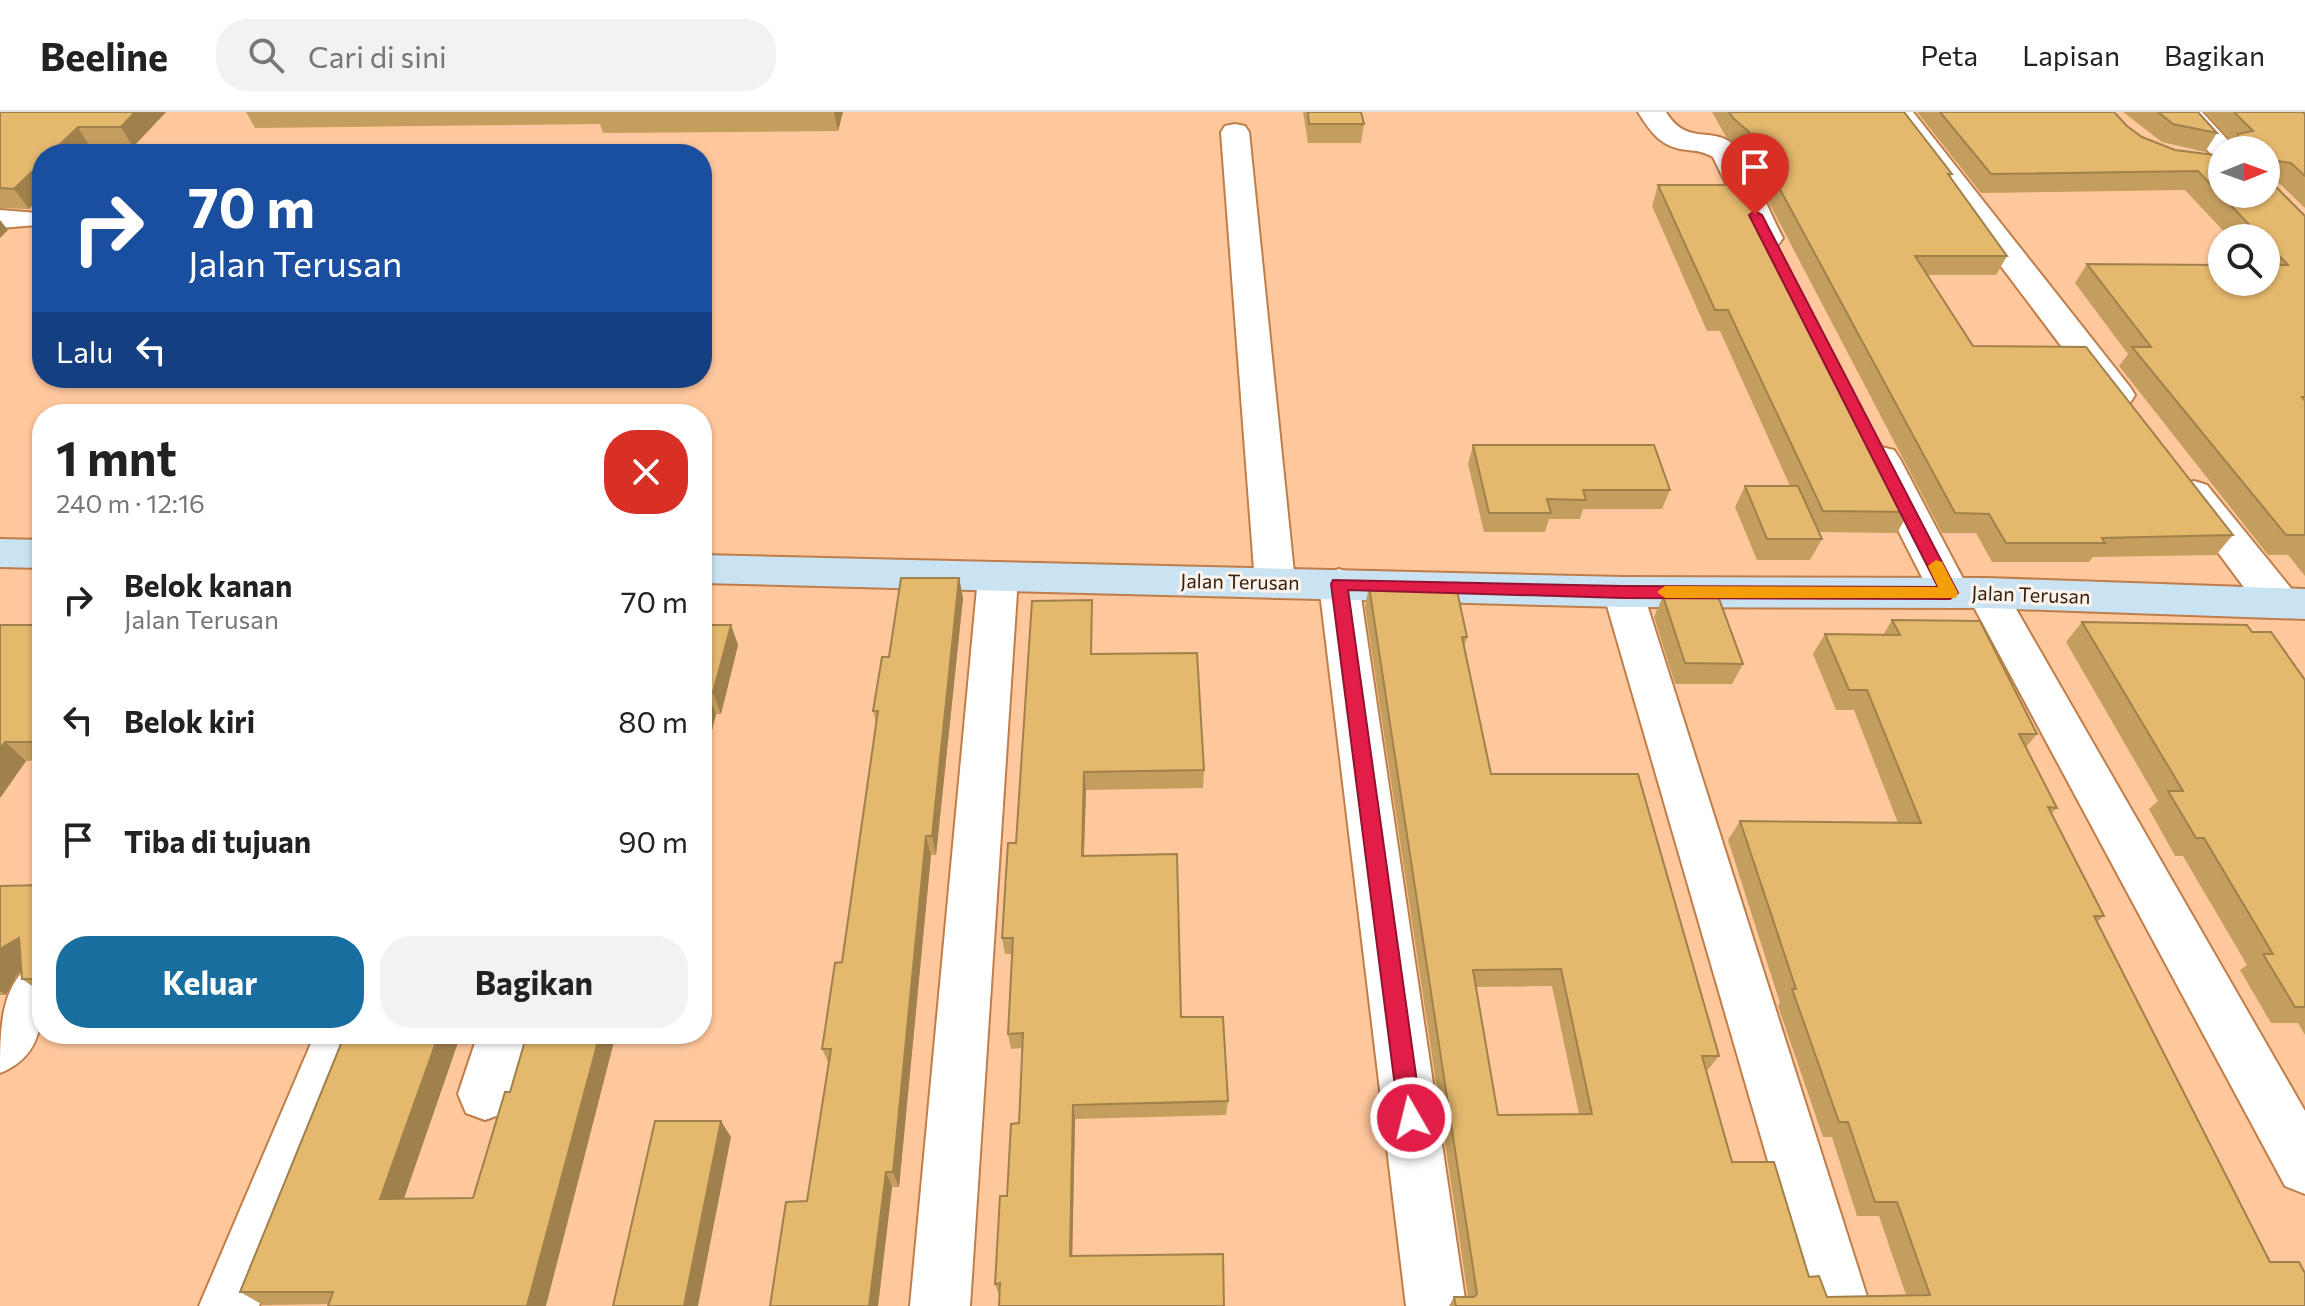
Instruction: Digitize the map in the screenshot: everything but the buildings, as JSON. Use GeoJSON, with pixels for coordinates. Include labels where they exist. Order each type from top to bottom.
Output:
{"type":"FeatureCollection","features":[{"type":"Feature","properties":{"kind":"street"},"geometry":{"type":"LineString","coordinates":[[1652,112],[1661,129],[1671,138],[1716,146],[1725,152],[1785,272]]}},
{"type":"Feature","properties":{"kind":"street"},"geometry":{"type":"LineString","coordinates":[[1899,112],[2133,414]]}},
{"type":"Feature","properties":{"kind":"street"},"geometry":{"type":"LineString","coordinates":[[2192,118],[2209,136]]}},
{"type":"Feature","properties":{"kind":"street"},"geometry":{"type":"LineString","coordinates":[[1235,132],[1275,583]]}},
{"type":"Feature","properties":{"kind":"street"},"geometry":{"type":"LineString","coordinates":[[1864,426],[1968,593],[2305,1166]]}},
{"type":"Feature","properties":{"kind":"street"},"geometry":{"type":"LineString","coordinates":[[2172,465],[2274,612]]}},
{"type":"Feature","properties":{"kind":"street"},"geometry":{"type":"LineString","coordinates":[[0,553],[32,554]]}},
{"type":"Feature","properties":{"kind":"street","name":"Jalan Terusan"},"geometry":{"type":"LineString","coordinates":[[712,569],[1623,592],[1968,593],[2274,612]]}},
{"type":"Feature","properties":{"kind":"street"},"geometry":{"type":"LineString","coordinates":[[940,1306],[998,577]]}},
{"type":"Feature","properties":{"kind":"street"},"geometry":{"type":"LineString","coordinates":[[1339,584],[1436,1306]]}},
{"type":"Feature","properties":{"kind":"street"},"geometry":{"type":"LineString","coordinates":[[1623,592],[1840,1306]]}},
{"type":"Feature","properties":{"kind":"street"},"geometry":{"type":"LineString","coordinates":[[0,1048],[32,997]]}},
{"type":"Feature","properties":{"kind":"street"},"geometry":{"type":"LineString","coordinates":[[229,1305],[337,1044]]}},
{"type":"Feature","properties":{"kind":"street"},"geometry":{"type":"LineString","coordinates":[[485,1094],[501,1044]]}},
{"type":"Feature","properties":{"kind":"slow traffic"},"geometry":{"type":"LineString","coordinates":[[1665,592],[1950,593],[1936,566]]}},
{"type":"Feature","properties":{"kind":"route"},"geometry":{"type":"LineString","coordinates":[[1411,1118],[1339,584],[1623,592],[1950,593],[1755,215]]}}]}
